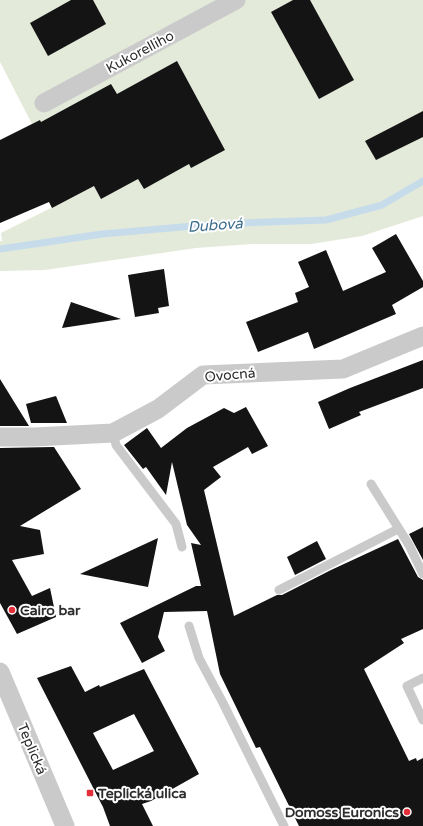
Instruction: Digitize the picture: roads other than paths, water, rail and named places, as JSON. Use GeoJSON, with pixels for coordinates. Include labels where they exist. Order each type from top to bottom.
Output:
{"type":"FeatureCollection","features":[{"type":"Feature","properties":{"kind":"street","name":"Kukorelliho"},"geometry":{"type":"LineString","coordinates":[[44,104],[236,0]]}},
{"type":"Feature","properties":{"kind":"street","name":"Ovocná"},"geometry":{"type":"LineString","coordinates":[[0,436],[34,437],[113,433],[158,409],[203,375],[343,369],[423,336]]}},
{"type":"Feature","properties":{"kind":"street","name":"Teplická"},"geometry":{"type":"LineString","coordinates":[[0,672],[65,826]]}},
{"type":"Feature","properties":{"kind":"lane"},"geometry":{"type":"LineString","coordinates":[[113,433],[116,445],[176,524],[182,547]]}},
{"type":"Feature","properties":{"kind":"lane"},"geometry":{"type":"LineString","coordinates":[[371,484],[409,545],[423,574]]}},
{"type":"Feature","properties":{"kind":"lane"},"geometry":{"type":"LineString","coordinates":[[279,590],[398,529]]}},
{"type":"Feature","properties":{"kind":"lane"},"geometry":{"type":"LineString","coordinates":[[189,626],[199,658],[224,703],[284,826]]}},
{"type":"Feature","properties":{"kind":"lane"},"geometry":{"type":"LineString","coordinates":[[423,678],[407,686],[423,720]]}},
{"type":"Feature","properties":{"kind":"waterway","name":"Dubová"},"geometry":{"type":"LineString","coordinates":[[0,249],[102,234],[216,224],[326,220],[382,205],[423,181]]}},
{"type":"Feature","properties":{"kind":"place","name":"Cairo bar"},"geometry":{"type":"Point","coordinates":[12,610]}},
{"type":"Feature","properties":{"kind":"place","name":"Teplická ulica"},"geometry":{"type":"Point","coordinates":[90,793]}},
{"type":"Feature","properties":{"kind":"place","name":"Domoss Euronics"},"geometry":{"type":"Point","coordinates":[407,812]}}]}
